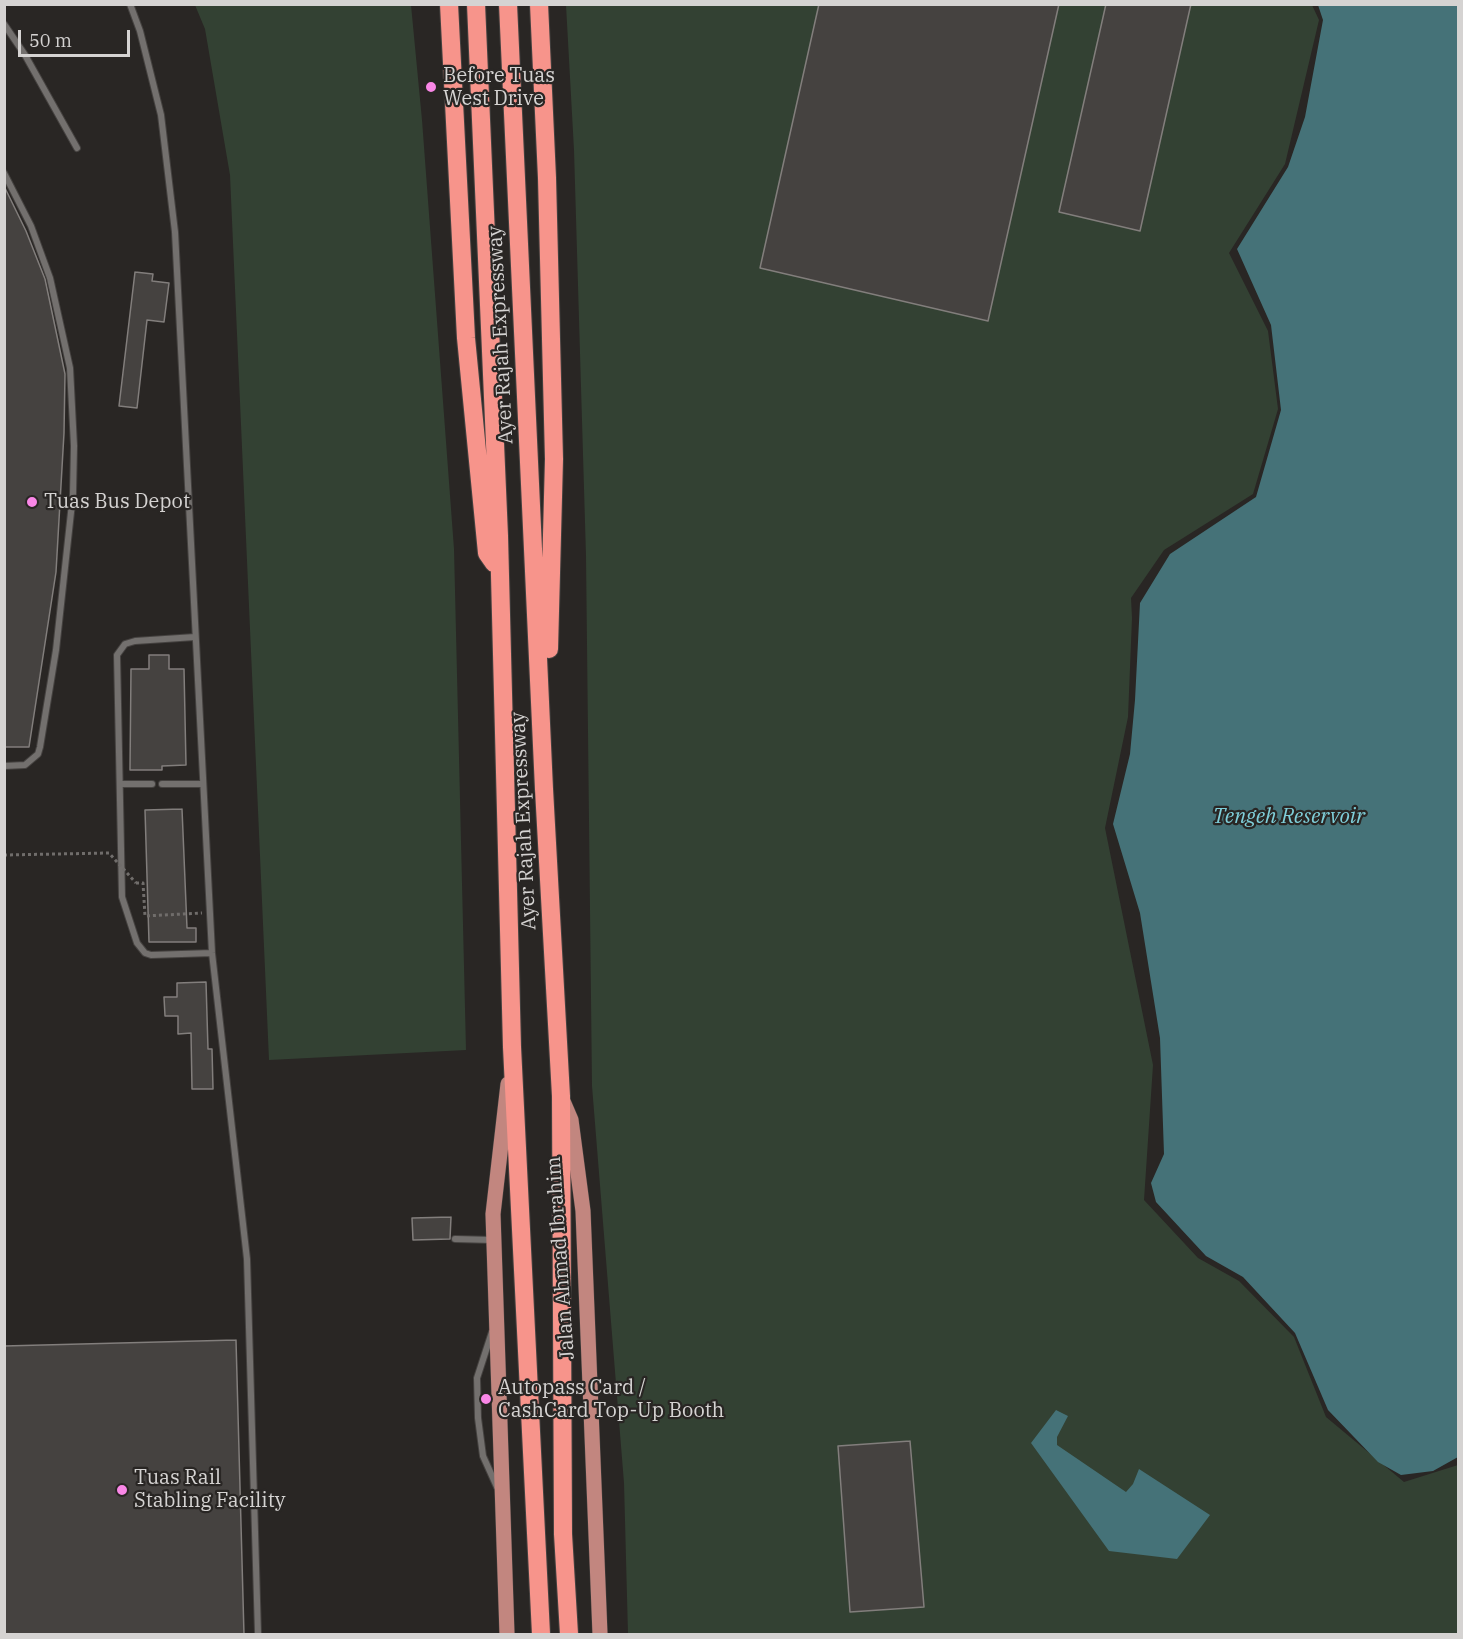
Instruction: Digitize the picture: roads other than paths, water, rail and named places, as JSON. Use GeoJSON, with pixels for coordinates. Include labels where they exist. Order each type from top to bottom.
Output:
{"type":"FeatureCollection","features":[{"type":"Feature","properties":{"kind":"highway"},"geometry":{"type":"LineString","coordinates":[[449,4],[466,339],[487,553],[499,569]]}},
{"type":"Feature","properties":{"kind":"highway","name":"Ayer Rajah Expressway"},"geometry":{"type":"LineString","coordinates":[[476,4],[499,536],[512,1047],[541,1635]]}},
{"type":"Feature","properties":{"kind":"highway","name":"Ayer Rajah Expressway"},"geometry":{"type":"LineString","coordinates":[[508,4],[544,789],[561,1096],[563,1534],[569,1635]]}},
{"type":"Feature","properties":{"kind":"highway"},"geometry":{"type":"LineString","coordinates":[[538,4],[547,178],[555,459],[544,789]]}},
{"type":"Feature","properties":{"kind":"main road"},"geometry":{"type":"LineString","coordinates":[[507,1635],[493,1214],[512,1047]]}},
{"type":"Feature","properties":{"kind":"main road","name":"Jalan Ahmad Ibrahim"},"geometry":{"type":"LineString","coordinates":[[561,1096],[571,1120],[583,1211],[600,1635]]}},
{"type":"Feature","properties":{"kind":"lane"},"geometry":{"type":"LineString","coordinates":[[130,4],[140,31],[161,115],[171,191],[180,312],[212,953],[247,1259],[258,1635]]}},
{"type":"Feature","properties":{"kind":"lane"},"geometry":{"type":"LineString","coordinates":[[4,24],[26,55],[77,148]]}},
{"type":"Feature","properties":{"kind":"lane"},"geometry":{"type":"LineString","coordinates":[[4,172],[13,185],[31,226],[50,278],[70,368],[74,446],[73,494],[56,650],[40,747],[38,754],[26,765],[4,766]]}},
{"type":"Feature","properties":{"kind":"lane"},"geometry":{"type":"LineString","coordinates":[[195,637],[135,641],[125,644],[117,655],[122,897],[137,943],[146,952],[151,955],[212,953]]}},
{"type":"Feature","properties":{"kind":"lane"},"geometry":{"type":"LineString","coordinates":[[120,784],[152,784]]}},
{"type":"Feature","properties":{"kind":"lane"},"geometry":{"type":"LineString","coordinates":[[162,784],[203,784]]}},
{"type":"Feature","properties":{"kind":"lane"},"geometry":{"type":"LineString","coordinates":[[455,1239],[494,1240]]}},
{"type":"Feature","properties":{"kind":"lane"},"geometry":{"type":"LineString","coordinates":[[496,1316],[477,1378],[478,1418],[483,1455],[502,1498]]}},
{"type":"Feature","properties":{"kind":"water","name":"Tengeh Reservoir"},"geometry":{"type":"Polygon","coordinates":[[[1318,5],[1458,5],[1458,1457],[1433,1471],[1401,1475],[1378,1462],[1328,1410],[1295,1333],[1243,1277],[1206,1256],[1156,1202],[1151,1183],[1164,1154],[1160,1038],[1140,913],[1113,824],[1130,754],[1140,603],[1170,554],[1256,497],[1281,410],[1271,325],[1237,249],[1288,167],[1305,117],[1323,20],[1318,5]]]}},
{"type":"Feature","properties":{"kind":"water"},"geometry":{"type":"Polygon","coordinates":[[[1056,1410],[1068,1416],[1057,1437],[1057,1445],[1126,1492],[1133,1484],[1139,1469],[1210,1515],[1177,1559],[1109,1551],[1031,1443],[1056,1410]]]}},
{"type":"Feature","properties":{"kind":"place","name":"Before Tuas West Drive"},"geometry":{"type":"Point","coordinates":[431,87]}},
{"type":"Feature","properties":{"kind":"place","name":"Tuas Bus Depot"},"geometry":{"type":"Point","coordinates":[32,502]}},
{"type":"Feature","properties":{"kind":"place","name":"Autopass Card / CashCard Top-Up Booth"},"geometry":{"type":"Point","coordinates":[486,1399]}},
{"type":"Feature","properties":{"kind":"place","name":"Tuas Rail Stabling Facility"},"geometry":{"type":"Point","coordinates":[122,1490]}}]}
